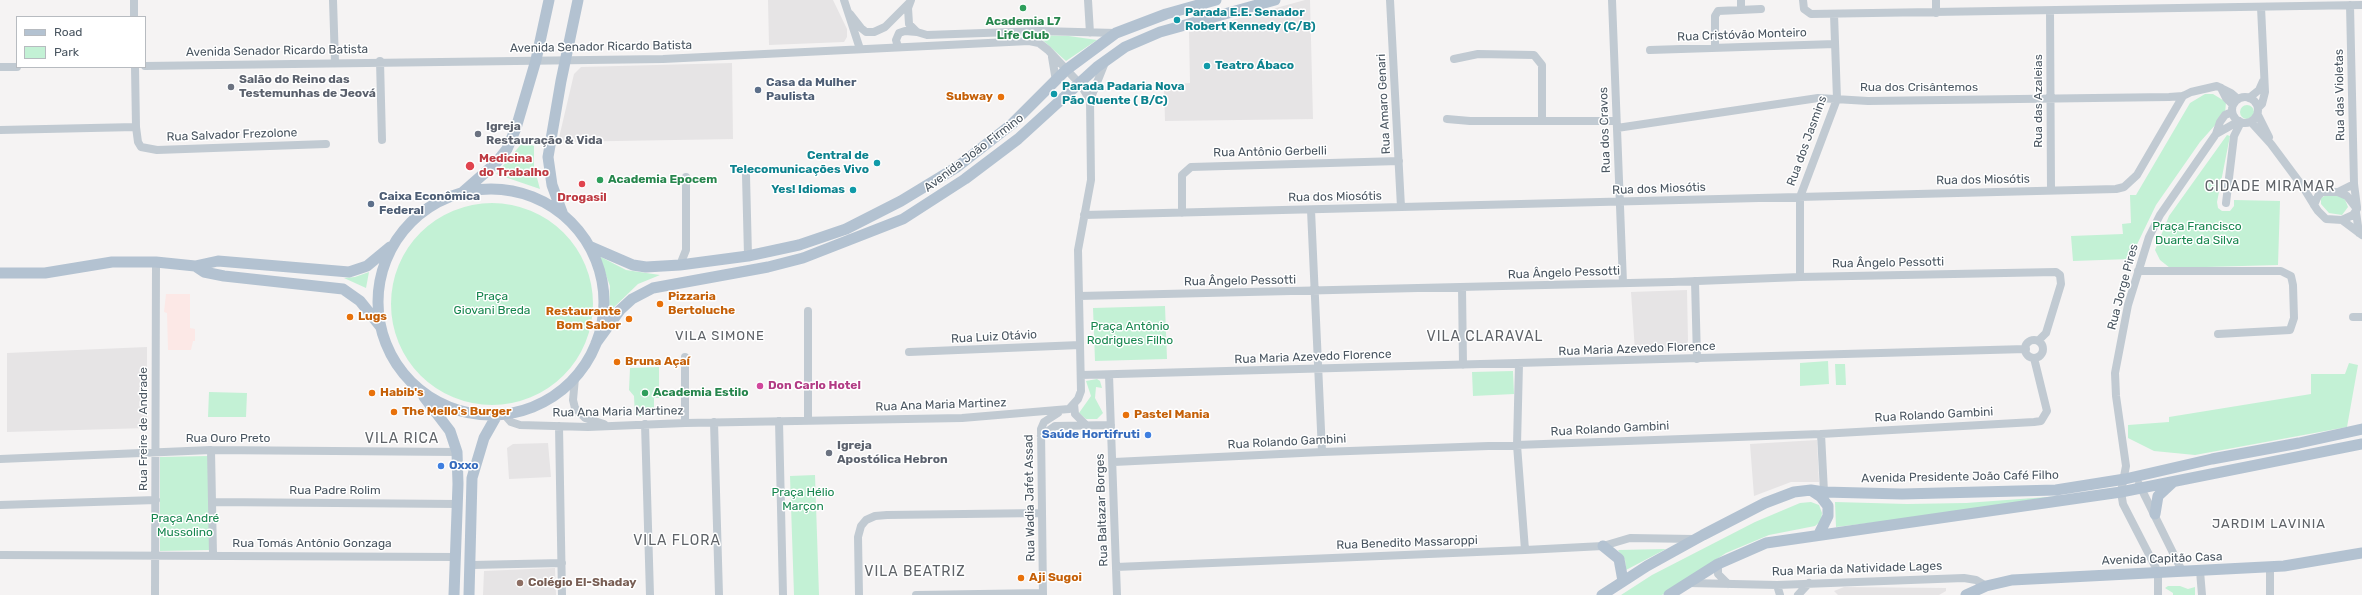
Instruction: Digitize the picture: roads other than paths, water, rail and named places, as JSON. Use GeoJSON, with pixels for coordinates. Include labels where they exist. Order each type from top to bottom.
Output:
{"type":"FeatureCollection","features":[{"type":"Feature","properties":{"kind":"main road"},"geometry":{"type":"LineString","coordinates":[[462,193],[496,163],[507,149],[516,128],[536,60],[550,0]]}},
{"type":"Feature","properties":{"kind":"main road"},"geometry":{"type":"LineString","coordinates":[[563,215],[552,185],[548,157],[578,0]]}},
{"type":"Feature","properties":{"kind":"main road","name":"Avenida João Firmino"},"geometry":{"type":"LineString","coordinates":[[589,246],[633,265],[646,267],[680,265],[748,256],[799,245],[846,229],[901,201],[957,167],[993,141],[1066,70],[1116,33],[1166,14],[1216,0]]}},
{"type":"Feature","properties":{"kind":"main road","name":"Avenida João Firmino"},"geometry":{"type":"LineString","coordinates":[[596,343],[620,310],[632,299],[653,288],[768,268],[803,258],[903,219],[965,179],[1000,153],[1106,60],[1125,47],[1160,32],[1276,0]]}},
{"type":"Feature","properties":{"kind":"main road"},"geometry":{"type":"LineString","coordinates":[[0,273],[45,273],[96,264],[156,262],[195,266],[206,262],[229,261],[350,272],[367,266],[393,244],[404,230],[421,214],[437,203],[462,193],[489,189],[515,192],[543,202],[563,215],[578,229],[589,246],[599,270],[604,297],[602,325],[596,343],[575,378],[546,401],[526,409],[500,414],[476,414],[449,407],[429,397],[412,383]]}},
{"type":"Feature","properties":{"kind":"main road"},"geometry":{"type":"LineString","coordinates":[[393,244],[384,264],[379,283],[378,305],[380,326],[391,355],[447,427],[456,452],[458,504],[454,595]]}},
{"type":"Feature","properties":{"kind":"main road"},"geometry":{"type":"LineString","coordinates":[[195,266],[204,272],[224,276],[343,289],[352,293],[380,326]]}},
{"type":"Feature","properties":{"kind":"main road"},"geometry":{"type":"LineString","coordinates":[[469,595],[472,565],[472,478],[484,438],[500,414]]}},
{"type":"Feature","properties":{"kind":"main road","name":"Avenida Presidente João Café Filho"},"geometry":{"type":"LineString","coordinates":[[1669,595],[1718,564],[1766,543],[2130,484],[2227,456],[2362,429]]}},
{"type":"Feature","properties":{"kind":"main road","name":"Avenida Presidente João Café Filho"},"geometry":{"type":"LineString","coordinates":[[1602,595],[1622,581],[1697,539],[1765,503],[1794,492],[1811,490],[1824,492],[1902,494],[2056,490],[2174,482],[2362,444]]}},
{"type":"Feature","properties":{"kind":"main road"},"geometry":{"type":"LineString","coordinates":[[2155,514],[2158,496],[2174,482]]}},
{"type":"Feature","properties":{"kind":"main road"},"geometry":{"type":"LineString","coordinates":[[1811,490],[1822,497],[1828,506],[1828,516],[1819,534]]}},
{"type":"Feature","properties":{"kind":"main road"},"geometry":{"type":"LineString","coordinates":[[1603,546],[1619,559],[1622,581]]}},
{"type":"Feature","properties":{"kind":"main road","name":"Avenida Capitão Casa"},"geometry":{"type":"LineString","coordinates":[[1966,595],[1986,586],[2012,580],[2037,577],[2270,567],[2304,564],[2362,553]]}},
{"type":"Feature","properties":{"kind":"street"},"geometry":{"type":"LineString","coordinates":[[134,0],[134,16]]}},
{"type":"Feature","properties":{"kind":"street"},"geometry":{"type":"LineString","coordinates":[[333,0],[335,62]]}},
{"type":"Feature","properties":{"kind":"street"},"geometry":{"type":"LineString","coordinates":[[844,0],[850,14],[860,49]]}},
{"type":"Feature","properties":{"kind":"street"},"geometry":{"type":"LineString","coordinates":[[1088,0],[1090,33]]}},
{"type":"Feature","properties":{"kind":"street","name":"Rua Amaro Genari"},"geometry":{"type":"LineString","coordinates":[[1390,0],[1401,207]]}},
{"type":"Feature","properties":{"kind":"street","name":"Rua dos Cravos"},"geometry":{"type":"LineString","coordinates":[[1612,0],[1617,125],[1618,202],[1623,283]]}},
{"type":"Feature","properties":{"kind":"street"},"geometry":{"type":"LineString","coordinates":[[1741,0],[1741,9]]}},
{"type":"Feature","properties":{"kind":"street"},"geometry":{"type":"LineString","coordinates":[[1803,0],[1804,9],[1811,14],[2050,11],[2250,3],[2261,6],[2362,5]]}},
{"type":"Feature","properties":{"kind":"street"},"geometry":{"type":"LineString","coordinates":[[1936,0],[1936,13]]}},
{"type":"Feature","properties":{"kind":"street"},"geometry":{"type":"LineString","coordinates":[[850,14],[866,32],[874,32],[885,27],[910,1]]}},
{"type":"Feature","properties":{"kind":"street"},"geometry":{"type":"LineString","coordinates":[[910,1],[908,21],[916,32]]}},
{"type":"Feature","properties":{"kind":"street","name":"Rua das Violetas"},"geometry":{"type":"LineString","coordinates":[[2350,5],[2354,184],[2360,234]]}},
{"type":"Feature","properties":{"kind":"street"},"geometry":{"type":"LineString","coordinates":[[2250,122],[2258,111],[2264,98],[2261,6]]}},
{"type":"Feature","properties":{"kind":"street"},"geometry":{"type":"LineString","coordinates":[[1715,48],[1716,13],[1721,9],[1761,9]]}},
{"type":"Feature","properties":{"kind":"street","name":"Rua das Azaleias"},"geometry":{"type":"LineString","coordinates":[[2050,11],[2051,190]]}},
{"type":"Feature","properties":{"kind":"street","name":"Rua dos Jasmins"},"geometry":{"type":"LineString","coordinates":[[1800,277],[1800,197],[1837,99],[1834,14]]}},
{"type":"Feature","properties":{"kind":"street"},"geometry":{"type":"LineString","coordinates":[[898,47],[896,40],[899,33],[905,31],[927,35],[1040,31],[1116,33]]}},
{"type":"Feature","properties":{"kind":"street","name":"Avenida Senador Ricardo Batista"},"geometry":{"type":"LineString","coordinates":[[146,66],[380,61],[726,57],[1029,41],[1039,43],[1052,54],[1066,70]]}},
{"type":"Feature","properties":{"kind":"street","name":"Rua Cristóvão Monteiro"},"geometry":{"type":"LineString","coordinates":[[1650,50],[1834,44]]}},
{"type":"Feature","properties":{"kind":"street"},"geometry":{"type":"LineString","coordinates":[[1052,54],[1056,81]]}},
{"type":"Feature","properties":{"kind":"street"},"geometry":{"type":"LineString","coordinates":[[1454,59],[1478,54],[1534,55],[1542,65],[1542,120]]}},
{"type":"Feature","properties":{"kind":"street"},"geometry":{"type":"LineString","coordinates":[[1086,425],[1075,414],[1074,404],[1081,391],[1078,250],[1092,166],[1090,100],[1106,60]]}},
{"type":"Feature","properties":{"kind":"street"},"geometry":{"type":"LineString","coordinates":[[380,61],[382,140]]}},
{"type":"Feature","properties":{"kind":"street"},"geometry":{"type":"LineString","coordinates":[[0,67],[16,67]]}},
{"type":"Feature","properties":{"kind":"street"},"geometry":{"type":"LineString","coordinates":[[0,130],[136,127],[135,68]]}},
{"type":"Feature","properties":{"kind":"street"},"geometry":{"type":"LineString","coordinates":[[1066,70],[1080,84],[1090,100]]}},
{"type":"Feature","properties":{"kind":"street"},"geometry":{"type":"LineString","coordinates":[[2226,203],[2234,136],[2240,122],[2235,105],[2249,98],[2259,90],[2264,79]]}},
{"type":"Feature","properties":{"kind":"street","name":"Rua dos Crisântemos"},"geometry":{"type":"LineString","coordinates":[[1447,119],[1470,121],[1542,120],[1617,125],[1802,100],[1837,99],[1868,101],[2183,96],[2211,87],[2221,88],[2235,105]]}},
{"type":"Feature","properties":{"kind":"street","name":"Rua dos Miosótis"},"geometry":{"type":"LineString","coordinates":[[1084,215],[2116,189],[2131,183],[2183,96]]}},
{"type":"Feature","properties":{"kind":"street"},"geometry":{"type":"LineString","coordinates":[[2249,98],[2255,101],[2272,144]]}},
{"type":"Feature","properties":{"kind":"street","name":"Rua Jorge Pires"},"geometry":{"type":"LineString","coordinates":[[2182,571],[2155,514],[2130,484],[2117,411],[2115,373],[2128,305],[2149,237],[2160,215],[2216,134],[2220,122],[2235,105]]}},
{"type":"Feature","properties":{"kind":"street"},"geometry":{"type":"LineString","coordinates":[[2240,122],[2250,122],[2272,144],[2314,205],[2326,219],[2342,220],[2360,234]]}},
{"type":"Feature","properties":{"kind":"street","name":"Rua Jorge Pires"},"geometry":{"type":"LineString","coordinates":[[2216,134],[2240,122]]}},
{"type":"Feature","properties":{"kind":"street","name":"Rua Salvador Frezolone"},"geometry":{"type":"LineString","coordinates":[[136,127],[139,145],[145,148],[157,150],[326,144]]}},
{"type":"Feature","properties":{"kind":"street","name":"Rua Antônio Gerbelli"},"geometry":{"type":"LineString","coordinates":[[1182,213],[1182,175],[1191,167],[1399,161]]}},
{"type":"Feature","properties":{"kind":"street"},"geometry":{"type":"LineString","coordinates":[[746,174],[748,256]]}},
{"type":"Feature","properties":{"kind":"street"},"geometry":{"type":"LineString","coordinates":[[680,265],[686,250],[686,177]]}},
{"type":"Feature","properties":{"kind":"street"},"geometry":{"type":"LineString","coordinates":[[2338,192],[2354,184]]}},
{"type":"Feature","properties":{"kind":"street"},"geometry":{"type":"LineString","coordinates":[[2303,187],[2322,192],[2338,192],[2347,196],[2357,209],[2342,220]]}},
{"type":"Feature","properties":{"kind":"street"},"geometry":{"type":"LineString","coordinates":[[2314,205],[2318,196],[2322,192]]}},
{"type":"Feature","properties":{"kind":"street"},"geometry":{"type":"LineString","coordinates":[[1311,210],[1322,452]]}},
{"type":"Feature","properties":{"kind":"street"},"geometry":{"type":"LineString","coordinates":[[686,250],[694,263]]}},
{"type":"Feature","properties":{"kind":"street","name":"Rua Freire de Andrade"},"geometry":{"type":"LineString","coordinates":[[155,595],[156,262]]}},
{"type":"Feature","properties":{"kind":"street"},"geometry":{"type":"LineString","coordinates":[[2138,270],[2281,270],[2291,276],[2293,285],[2294,318],[2290,330],[2218,334]]}},
{"type":"Feature","properties":{"kind":"street","name":"Rua Ângelo Pessotti"},"geometry":{"type":"LineString","coordinates":[[1079,296],[2050,271],[2060,275],[2061,284],[2046,333],[2038,341]]}},
{"type":"Feature","properties":{"kind":"street"},"geometry":{"type":"LineString","coordinates":[[1695,281],[1697,359]]}},
{"type":"Feature","properties":{"kind":"street"},"geometry":{"type":"LineString","coordinates":[[1462,287],[1463,365]]}},
{"type":"Feature","properties":{"kind":"street"},"geometry":{"type":"LineString","coordinates":[[808,311],[808,420]]}},
{"type":"Feature","properties":{"kind":"street"},"geometry":{"type":"LineString","coordinates":[[2353,317],[2362,317]]}},
{"type":"Feature","properties":{"kind":"street"},"geometry":{"type":"LineString","coordinates":[[2038,341],[2042,345],[2043,351],[2040,356],[2034,358],[2027,354],[2026,349],[2030,342],[2038,341]]}},
{"type":"Feature","properties":{"kind":"street","name":"Rua Luiz Otávio"},"geometry":{"type":"LineString","coordinates":[[909,352],[1080,345]]}},
{"type":"Feature","properties":{"kind":"street","name":"Rua Maria Azevedo Florence"},"geometry":{"type":"LineString","coordinates":[[1081,375],[2026,349]]}},
{"type":"Feature","properties":{"kind":"street"},"geometry":{"type":"LineString","coordinates":[[685,357],[685,423]]}},
{"type":"Feature","properties":{"kind":"street","name":"Rua Rolando Gambini"},"geometry":{"type":"LineString","coordinates":[[1114,462],[1322,452],[1821,434],[2041,421],[2047,411],[2034,358]]}},
{"type":"Feature","properties":{"kind":"street"},"geometry":{"type":"LineString","coordinates":[[1519,364],[1517,445],[1525,550]]}},
{"type":"Feature","properties":{"kind":"street","name":"Rua Baltazar Borges"},"geometry":{"type":"LineString","coordinates":[[1109,375],[1114,462],[1117,595]]}},
{"type":"Feature","properties":{"kind":"street"},"geometry":{"type":"LineString","coordinates":[[575,378],[573,400],[579,414],[590,420],[608,425]]}},
{"type":"Feature","properties":{"kind":"street","name":"Rua Ana Maria Martinez"},"geometry":{"type":"LineString","coordinates":[[500,414],[516,424],[588,427],[608,425],[714,422],[962,418],[1060,411],[1069,409],[1074,404]]}},
{"type":"Feature","properties":{"kind":"street","name":"Rua Wadia Jafet Assad"},"geometry":{"type":"LineString","coordinates":[[1043,594],[1041,513],[1042,424],[1060,411]]}},
{"type":"Feature","properties":{"kind":"street"},"geometry":{"type":"LineString","coordinates":[[779,421],[783,595]]}},
{"type":"Feature","properties":{"kind":"street"},"geometry":{"type":"LineString","coordinates":[[714,422],[719,595]]}},
{"type":"Feature","properties":{"kind":"street"},"geometry":{"type":"LineString","coordinates":[[645,424],[650,595]]}},
{"type":"Feature","properties":{"kind":"street"},"geometry":{"type":"LineString","coordinates":[[1041,436],[1055,426],[1111,425]]}},
{"type":"Feature","properties":{"kind":"street"},"geometry":{"type":"LineString","coordinates":[[559,426],[562,595]]}},
{"type":"Feature","properties":{"kind":"street"},"geometry":{"type":"LineString","coordinates":[[1821,434],[1824,492]]}},
{"type":"Feature","properties":{"kind":"street"},"geometry":{"type":"LineString","coordinates":[[211,450],[213,555]]}},
{"type":"Feature","properties":{"kind":"street","name":"Rua Ouro Preto"},"geometry":{"type":"LineString","coordinates":[[0,459],[211,450],[456,452]]}},
{"type":"Feature","properties":{"kind":"street","name":"Rua Jorge Pires"},"geometry":{"type":"LineString","coordinates":[[2130,484],[2123,504],[2158,572]]}},
{"type":"Feature","properties":{"kind":"street"},"geometry":{"type":"LineString","coordinates":[[0,505],[156,500]]}},
{"type":"Feature","properties":{"kind":"street","name":"Rua Padre Rolim"},"geometry":{"type":"LineString","coordinates":[[213,502],[458,504]]}},
{"type":"Feature","properties":{"kind":"street"},"geometry":{"type":"LineString","coordinates":[[859,595],[858,537],[861,526],[866,520],[875,516],[887,515],[1041,513]]}},
{"type":"Feature","properties":{"kind":"street","name":"Rua Benedito Massaroppi"},"geometry":{"type":"LineString","coordinates":[[1116,567],[1603,546],[1630,538],[1697,539]]}},
{"type":"Feature","properties":{"kind":"street","name":"Rua Tomás Antônio Gonzaga"},"geometry":{"type":"LineString","coordinates":[[0,555],[456,557]]}},
{"type":"Feature","properties":{"kind":"street"},"geometry":{"type":"LineString","coordinates":[[472,565],[562,563]]}},
{"type":"Feature","properties":{"kind":"street"},"geometry":{"type":"LineString","coordinates":[[1718,564],[1718,574],[1728,584]]}},
{"type":"Feature","properties":{"kind":"street"},"geometry":{"type":"LineString","coordinates":[[2270,567],[2270,595]]}},
{"type":"Feature","properties":{"kind":"street"},"geometry":{"type":"LineString","coordinates":[[2200,570],[2202,595]]}},
{"type":"Feature","properties":{"kind":"street"},"geometry":{"type":"LineString","coordinates":[[2158,572],[2158,595]]}},
{"type":"Feature","properties":{"kind":"street","name":"Rua Maria da Natividade Lages"},"geometry":{"type":"LineString","coordinates":[[1687,583],[1777,584],[1964,578],[1976,580],[1986,586]]}},
{"type":"Feature","properties":{"kind":"street"},"geometry":{"type":"LineString","coordinates":[[1798,595],[1809,583]]}},
{"type":"Feature","properties":{"kind":"street"},"geometry":{"type":"LineString","coordinates":[[1777,584],[1780,595]]}},
{"type":"Feature","properties":{"kind":"street"},"geometry":{"type":"LineString","coordinates":[[916,595],[1043,594]]}},
{"type":"Feature","properties":{"kind":"place","name":"Academia L7 Life Club"},"geometry":{"type":"Point","coordinates":[1023,8]}},
{"type":"Feature","properties":{"kind":"place","name":"Parada E.E. Senador Robert Kennedy (C/B)"},"geometry":{"type":"Point","coordinates":[1177,20]}},
{"type":"Feature","properties":{"kind":"place","name":"Teatro Ábaco"},"geometry":{"type":"Point","coordinates":[1207,66]}},
{"type":"Feature","properties":{"kind":"place","name":"Salão do Reino das Testemunhas de Jeová"},"geometry":{"type":"Point","coordinates":[231,87]}},
{"type":"Feature","properties":{"kind":"place","name":"Casa da Mulher Paulista"},"geometry":{"type":"Point","coordinates":[758,90]}},
{"type":"Feature","properties":{"kind":"place","name":"Parada Padaria Nova Pão Quente ( B/C)"},"geometry":{"type":"Point","coordinates":[1054,94]}},
{"type":"Feature","properties":{"kind":"place","name":"Subway"},"geometry":{"type":"Point","coordinates":[1001,97]}},
{"type":"Feature","properties":{"kind":"place","name":"Igreja Restauração & Vida"},"geometry":{"type":"Point","coordinates":[478,134]}},
{"type":"Feature","properties":{"kind":"place","name":"Central de Telecomunicações Vivo"},"geometry":{"type":"Point","coordinates":[877,163]}},
{"type":"Feature","properties":{"kind":"place","name":"Medicina do Trabalho"},"geometry":{"type":"Point","coordinates":[470,166]}},
{"type":"Feature","properties":{"kind":"place","name":"Academia Epocem"},"geometry":{"type":"Point","coordinates":[600,180]}},
{"type":"Feature","properties":{"kind":"place","name":"Drogasil"},"geometry":{"type":"Point","coordinates":[582,184]}},
{"type":"Feature","properties":{"kind":"place","name":"Yes! Idiomas"},"geometry":{"type":"Point","coordinates":[853,190]}},
{"type":"Feature","properties":{"kind":"place","name":"Caixa Econômica Federal"},"geometry":{"type":"Point","coordinates":[371,204]}},
{"type":"Feature","properties":{"kind":"place","name":"Pizzaria Bertoluche"},"geometry":{"type":"Point","coordinates":[660,304]}},
{"type":"Feature","properties":{"kind":"place","name":"Lugs"},"geometry":{"type":"Point","coordinates":[350,317]}},
{"type":"Feature","properties":{"kind":"place","name":"Restaurante Bom Sabor"},"geometry":{"type":"Point","coordinates":[629,319]}},
{"type":"Feature","properties":{"kind":"place","name":"Bruna Açaí"},"geometry":{"type":"Point","coordinates":[617,362]}},
{"type":"Feature","properties":{"kind":"place","name":"Don Carlo Hotel"},"geometry":{"type":"Point","coordinates":[760,386]}},
{"type":"Feature","properties":{"kind":"place","name":"Habib's"},"geometry":{"type":"Point","coordinates":[372,393]}},
{"type":"Feature","properties":{"kind":"place","name":"Academia Estilo"},"geometry":{"type":"Point","coordinates":[645,393]}},
{"type":"Feature","properties":{"kind":"place","name":"The Mello's Burger"},"geometry":{"type":"Point","coordinates":[394,412]}},
{"type":"Feature","properties":{"kind":"place","name":"Pastel Mania"},"geometry":{"type":"Point","coordinates":[1126,415]}},
{"type":"Feature","properties":{"kind":"place","name":"Saúde Hortifruti"},"geometry":{"type":"Point","coordinates":[1148,435]}},
{"type":"Feature","properties":{"kind":"place","name":"Igreja Apostólica Hebron"},"geometry":{"type":"Point","coordinates":[829,453]}},
{"type":"Feature","properties":{"kind":"place","name":"Oxxo"},"geometry":{"type":"Point","coordinates":[441,466]}},
{"type":"Feature","properties":{"kind":"place","name":"Aji Sugoi"},"geometry":{"type":"Point","coordinates":[1021,578]}},
{"type":"Feature","properties":{"kind":"place","name":"Colégio El-Shaday"},"geometry":{"type":"Point","coordinates":[520,583]}},
{"type":"Feature","properties":{"kind":"district","name":"CIDADE MIRAMAR"},"geometry":{"type":"Point","coordinates":[2270,187]}},
{"type":"Feature","properties":{"kind":"district","name":"VILA SIMONE"},"geometry":{"type":"Point","coordinates":[720,336]}},
{"type":"Feature","properties":{"kind":"district","name":"VILA CLARAVAL"},"geometry":{"type":"Point","coordinates":[1485,337]}},
{"type":"Feature","properties":{"kind":"district","name":"VILA RICA"},"geometry":{"type":"Point","coordinates":[402,439]}},
{"type":"Feature","properties":{"kind":"district","name":"JARDIM LAVINIA"},"geometry":{"type":"Point","coordinates":[2269,524]}},
{"type":"Feature","properties":{"kind":"district","name":"VILA FLORA"},"geometry":{"type":"Point","coordinates":[677,541]}},
{"type":"Feature","properties":{"kind":"district","name":"VILA BEATRIZ"},"geometry":{"type":"Point","coordinates":[915,572]}},
{"type":"Feature","properties":{"kind":"park label","name":"Praça Francisco Duarte da Silva"},"geometry":{"type":"Point","coordinates":[2197,234]}},
{"type":"Feature","properties":{"kind":"park label","name":"Praça Giovani Breda"},"geometry":{"type":"Point","coordinates":[492,304]}},
{"type":"Feature","properties":{"kind":"park label","name":"Praça Antônio Rodrigues Filho"},"geometry":{"type":"Point","coordinates":[1130,334]}},
{"type":"Feature","properties":{"kind":"park label","name":"Praça Hélio Marçon"},"geometry":{"type":"Point","coordinates":[803,500]}},
{"type":"Feature","properties":{"kind":"park label","name":"Praça André Mussolino"},"geometry":{"type":"Point","coordinates":[185,526]}}]}
